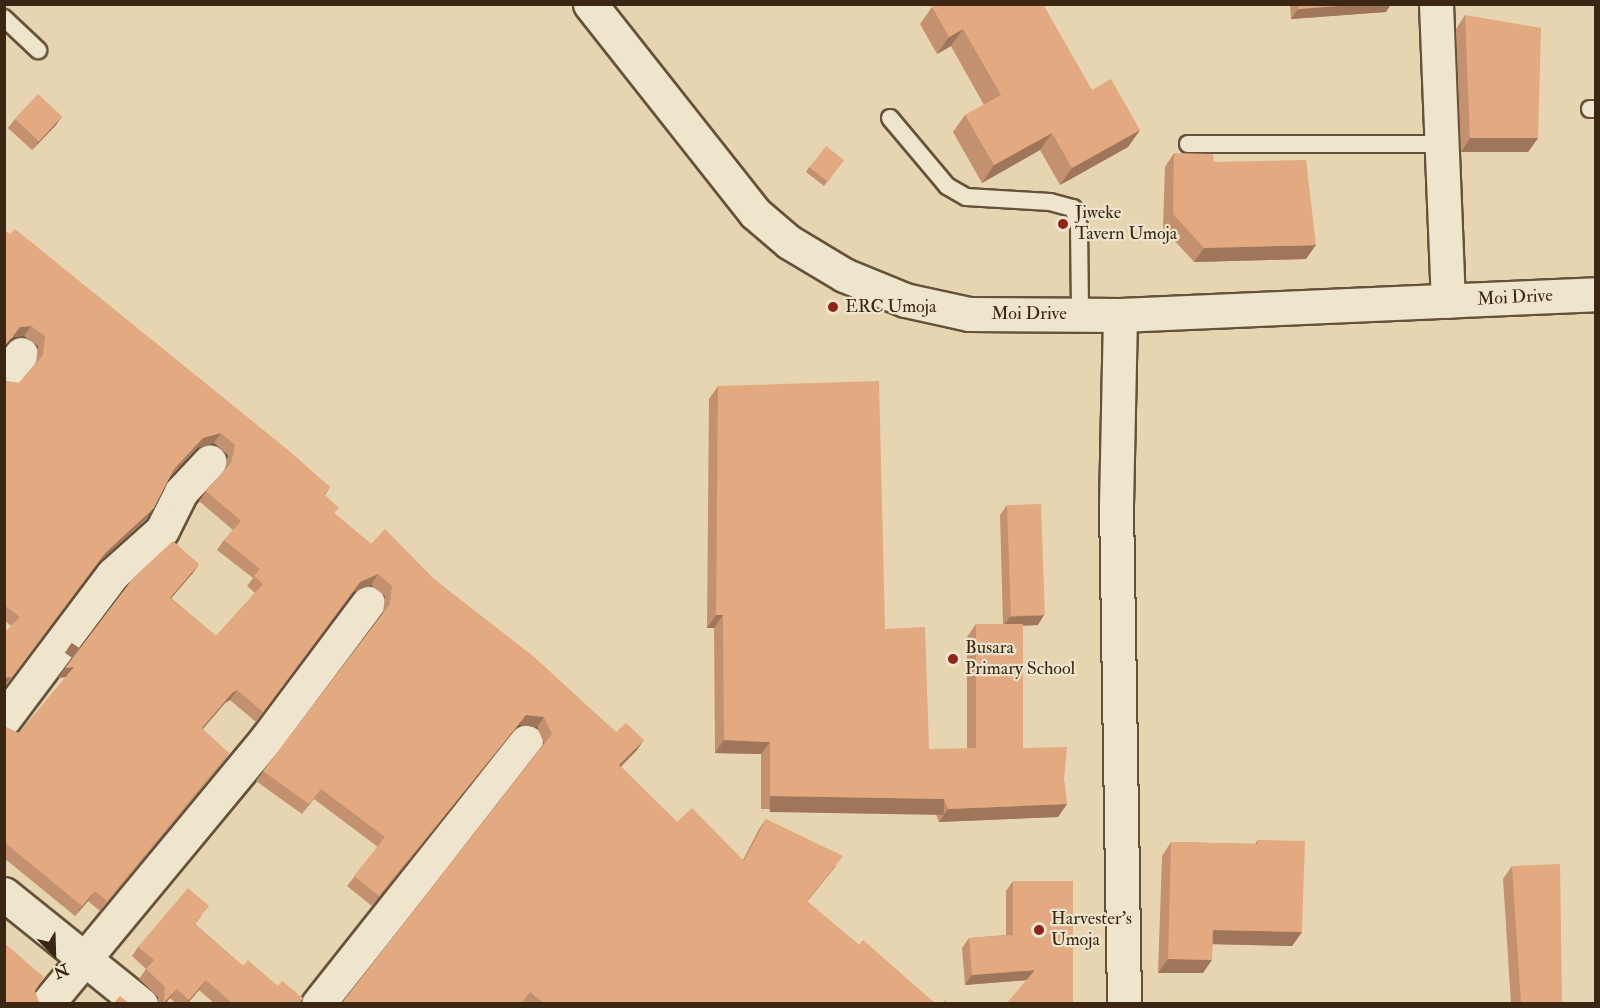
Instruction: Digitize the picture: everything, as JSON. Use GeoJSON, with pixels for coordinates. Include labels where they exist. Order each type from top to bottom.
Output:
{"type":"FeatureCollection","features":[{"type":"Feature","properties":{"kind":"street","name":"Moi Drive"},"geometry":{"type":"LineString","coordinates":[[590,4],[755,213],[789,242],[844,275],[905,300],[969,314],[1120,315],[1596,294]]}},
{"type":"Feature","properties":{"kind":"street"},"geometry":{"type":"LineString","coordinates":[[1436,4],[1448,301]]}},
{"type":"Feature","properties":{"kind":"street"},"geometry":{"type":"LineString","coordinates":[[1120,315],[1116,504],[1124,1004]]}},
{"type":"Feature","properties":{"kind":"street"},"geometry":{"type":"LineString","coordinates":[[9,711],[113,574],[128,565],[162,530],[181,492],[210,461]]}},
{"type":"Feature","properties":{"kind":"street"},"geometry":{"type":"LineString","coordinates":[[47,1004],[309,685],[368,603]]}},
{"type":"Feature","properties":{"kind":"street"},"geometry":{"type":"LineString","coordinates":[[318,1004],[526,742]]}},
{"type":"Feature","properties":{"kind":"street"},"geometry":{"type":"LineString","coordinates":[[4,894],[85,956],[141,1004]]}},
{"type":"Feature","properties":{"kind":"lane"},"geometry":{"type":"LineString","coordinates":[[4,18],[38,50]]}},
{"type":"Feature","properties":{"kind":"lane"},"geometry":{"type":"LineString","coordinates":[[890,118],[947,186],[966,197],[993,202],[1050,202],[1073,208],[1079,227],[1080,314]]}},
{"type":"Feature","properties":{"kind":"lane"},"geometry":{"type":"LineString","coordinates":[[1188,144],[1441,144]]}},
{"type":"Feature","properties":{"kind":"building"},"geometry":{"type":"Polygon","coordinates":[[[937,4],[1043,4],[1092,90],[1111,79],[1140,130],[1072,168],[1052,133],[994,165],[965,115],[1001,95],[963,29],[949,37],[932,7],[937,4]]]}},
{"type":"Feature","properties":{"kind":"building"},"geometry":{"type":"Polygon","coordinates":[[[1298,4],[1366,4],[1298,9],[1298,4]]]}},
{"type":"Feature","properties":{"kind":"building"},"geometry":{"type":"Polygon","coordinates":[[[1465,15],[1541,28],[1538,138],[1470,138],[1465,15]]]}},
{"type":"Feature","properties":{"kind":"building"},"geometry":{"type":"Polygon","coordinates":[[[38,94],[62,117],[39,141],[15,119],[38,94]]]}},
{"type":"Feature","properties":{"kind":"building"},"geometry":{"type":"Polygon","coordinates":[[[826,146],[844,160],[828,181],[809,167],[826,146]]]}},
{"type":"Feature","properties":{"kind":"building"},"geometry":{"type":"Polygon","coordinates":[[[1174,153],[1213,154],[1214,162],[1306,160],[1316,245],[1204,248],[1173,214],[1174,153]]]}},
{"type":"Feature","properties":{"kind":"building"},"geometry":{"type":"Polygon","coordinates":[[[15,229],[288,450],[330,487],[324,494],[339,508],[334,513],[371,544],[385,529],[434,579],[533,656],[616,732],[626,723],[644,740],[619,765],[677,822],[692,808],[744,861],[766,819],[843,856],[807,901],[859,945],[863,940],[936,1004],[545,1004],[530,992],[521,1004],[341,1004],[552,734],[544,717],[526,715],[379,896],[354,876],[385,837],[321,789],[309,804],[263,771],[390,604],[392,586],[378,574],[360,582],[263,712],[237,690],[202,728],[229,753],[107,901],[95,891],[82,906],[4,842],[4,728],[19,733],[74,667],[65,668],[134,577],[173,541],[199,564],[170,598],[216,636],[263,584],[254,576],[260,569],[224,540],[241,521],[206,491],[231,463],[235,445],[221,433],[203,438],[174,469],[154,508],[105,553],[12,677],[4,678],[4,633],[20,617],[4,605],[4,381],[19,383],[43,355],[45,336],[31,326],[20,327],[4,347],[4,230],[10,234],[15,229]]]}},
{"type":"Feature","properties":{"kind":"building"},"geometry":{"type":"Polygon","coordinates":[[[879,381],[885,629],[925,627],[929,749],[976,748],[976,624],[1023,624],[1023,748],[1067,747],[1064,780],[1067,804],[948,809],[944,799],[770,796],[770,742],[724,740],[723,615],[716,615],[718,386],[879,381]]]}},
{"type":"Feature","properties":{"kind":"building"},"geometry":{"type":"Polygon","coordinates":[[[1041,504],[1045,615],[1011,616],[1007,505],[1041,504]]]}},
{"type":"Feature","properties":{"kind":"building"},"geometry":{"type":"Polygon","coordinates":[[[1258,840],[1305,841],[1302,932],[1213,930],[1212,960],[1168,959],[1171,842],[1258,844],[1258,840]]]}},
{"type":"Feature","properties":{"kind":"building"},"geometry":{"type":"Polygon","coordinates":[[[1560,864],[1562,1004],[1521,1004],[1512,866],[1560,864]]]}},
{"type":"Feature","properties":{"kind":"building"},"geometry":{"type":"Polygon","coordinates":[[[1013,881],[1073,881],[1073,1004],[1006,1004],[1035,970],[972,975],[969,938],[1013,935],[1013,881]]]}},
{"type":"Feature","properties":{"kind":"building"},"geometry":{"type":"Polygon","coordinates":[[[188,888],[209,906],[194,924],[243,966],[248,960],[278,986],[282,981],[303,998],[299,1004],[233,1004],[206,980],[189,1000],[177,989],[164,1002],[165,987],[146,969],[154,960],[138,947],[188,888]]]}},
{"type":"Feature","properties":{"kind":"building"},"geometry":{"type":"Polygon","coordinates":[[[4,943],[44,977],[35,991],[40,1004],[4,1004],[4,943]]]}},
{"type":"Feature","properties":{"kind":"building"},"geometry":{"type":"Polygon","coordinates":[[[120,996],[130,1004],[113,1004],[120,996]]]}},
{"type":"Feature","properties":{"kind":"place","name":"Jiweke Tavern Umoja"},"geometry":{"type":"Point","coordinates":[1063,224]}},
{"type":"Feature","properties":{"kind":"place","name":"ERC Umoja"},"geometry":{"type":"Point","coordinates":[833,307]}},
{"type":"Feature","properties":{"kind":"place","name":"Busara Primary School"},"geometry":{"type":"Point","coordinates":[953,659]}},
{"type":"Feature","properties":{"kind":"place","name":"Harvester's Umoja"},"geometry":{"type":"Point","coordinates":[1039,930]}}]}
